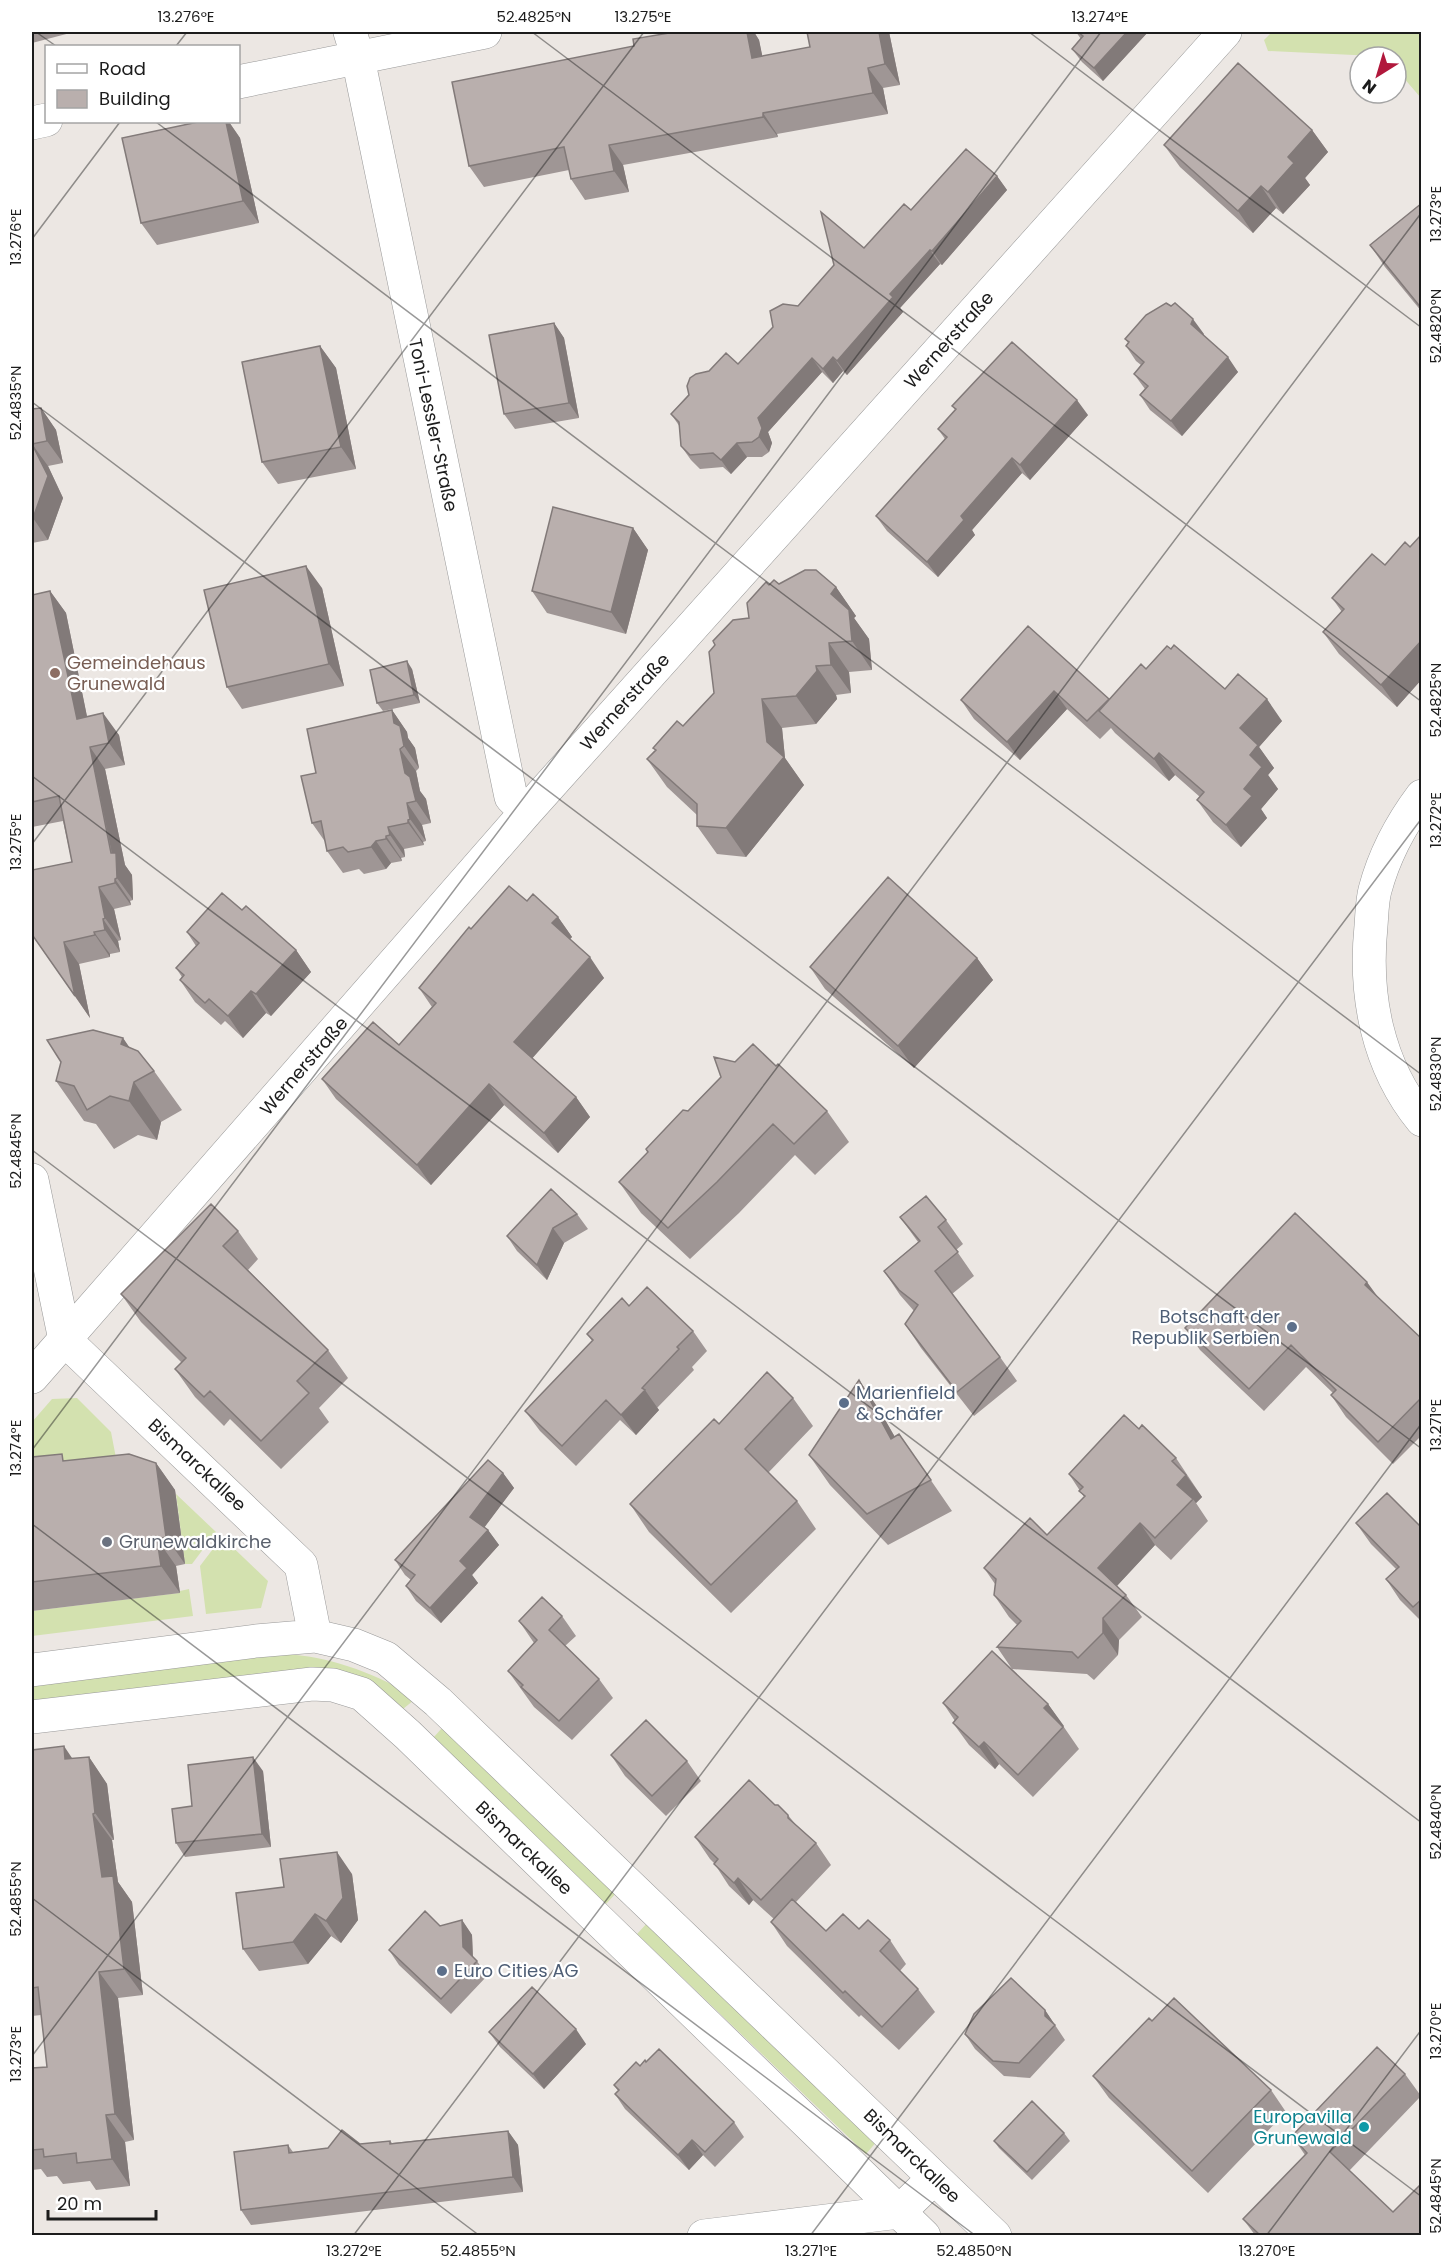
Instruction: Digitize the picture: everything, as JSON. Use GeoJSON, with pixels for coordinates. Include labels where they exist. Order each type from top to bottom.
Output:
{"type":"FeatureCollection","features":[{"type":"Feature","properties":{"kind":"street"},"geometry":{"type":"LineString","coordinates":[[240,81],[354,45],[485,32]]}},
{"type":"Feature","properties":{"kind":"street","name":"Wernerstraße"},"geometry":{"type":"LineString","coordinates":[[32,1377],[526,812],[1225,32]]}},
{"type":"Feature","properties":{"kind":"street","name":"Toni-Lessler-Straße"},"geometry":{"type":"LineString","coordinates":[[354,45],[511,797],[526,812]]}},
{"type":"Feature","properties":{"kind":"street"},"geometry":{"type":"LineString","coordinates":[[1422,796],[1407,817],[1393,844],[1374,891],[1369,952],[1370,991],[1376,1030],[1389,1066],[1411,1107],[1422,1120]]}},
{"type":"Feature","properties":{"kind":"street"},"geometry":{"type":"LineString","coordinates":[[32,1180],[65,1340]]}},
{"type":"Feature","properties":{"kind":"street","name":"Bismarckallee"},"geometry":{"type":"LineString","coordinates":[[65,1340],[301,1565],[315,1636]]}},
{"type":"Feature","properties":{"kind":"street","name":"Bismarckallee"},"geometry":{"type":"LineString","coordinates":[[32,1670],[256,1641],[315,1636],[354,1645],[386,1658],[438,1702],[642,1894],[995,2235]]}},
{"type":"Feature","properties":{"kind":"street","name":"Bismarckallee"},"geometry":{"type":"LineString","coordinates":[[32,1717],[312,1684],[333,1685],[362,1694],[408,1735],[924,2235]]}},
{"type":"Feature","properties":{"kind":"street"},"geometry":{"type":"LineString","coordinates":[[704,2235],[899,2212],[934,2178]]}},
{"type":"Feature","properties":{"kind":"green space"},"geometry":{"type":"Polygon","coordinates":[[[1272,32],[1421,32],[1421,98],[1408,83],[1408,45],[1348,45],[1348,55],[1268,51],[1264,40],[1272,32]]]}},
{"type":"Feature","properties":{"kind":"green space"},"geometry":{"type":"Polygon","coordinates":[[[77,1398],[111,1432],[121,1484],[32,1496],[32,1422],[52,1399],[77,1398]]]}},
{"type":"Feature","properties":{"kind":"green space"},"geometry":{"type":"Polygon","coordinates":[[[176,1494],[216,1532],[192,1564],[185,1564],[176,1494]]]}},
{"type":"Feature","properties":{"kind":"green space"},"geometry":{"type":"Polygon","coordinates":[[[222,1537],[268,1581],[261,1608],[206,1614],[200,1566],[222,1537]]]}},
{"type":"Feature","properties":{"kind":"green space"},"geometry":{"type":"Polygon","coordinates":[[[189,1589],[193,1616],[32,1636],[32,1611],[179,1593],[189,1589]]]}},
{"type":"Feature","properties":{"kind":"green space"},"geometry":{"type":"Polygon","coordinates":[[[283,1654],[317,1658],[349,1666],[409,1693],[414,1700],[403,1709],[359,1678],[328,1669],[32,1701],[32,1683],[283,1654]]]}},
{"type":"Feature","properties":{"kind":"green space"},"geometry":{"type":"Polygon","coordinates":[[[442,1728],[618,1891],[606,1904],[433,1738],[442,1728]]]}},
{"type":"Feature","properties":{"kind":"green space"},"geometry":{"type":"Polygon","coordinates":[[[649,1921],[878,2140],[866,2154],[637,1934],[649,1921]]]}},
{"type":"Feature","properties":{"kind":"building"},"geometry":{"type":"Polygon","coordinates":[[[675,32],[747,32],[752,58],[810,47],[807,32],[879,32],[885,64],[868,68],[873,93],[763,113],[763,117],[609,145],[614,171],[571,179],[564,147],[469,166],[452,82],[634,46],[633,39],[675,32]]]}},
{"type":"Feature","properties":{"kind":"building"},"geometry":{"type":"Polygon","coordinates":[[[1078,32],[1127,32],[1094,68],[1072,49],[1083,36],[1078,32]]]}},
{"type":"Feature","properties":{"kind":"building"},"geometry":{"type":"Polygon","coordinates":[[[1238,63],[1312,130],[1288,157],[1294,163],[1268,192],[1261,186],[1238,211],[1164,145],[1238,63]]]}},
{"type":"Feature","properties":{"kind":"building"},"geometry":{"type":"Polygon","coordinates":[[[193,123],[226,123],[243,201],[141,223],[122,138],[193,123]]]}},
{"type":"Feature","properties":{"kind":"building"},"geometry":{"type":"Polygon","coordinates":[[[966,149],[997,176],[932,251],[930,250],[890,294],[893,297],[837,361],[833,357],[823,369],[812,358],[758,418],[762,428],[759,437],[752,442],[737,443],[721,460],[713,453],[690,455],[681,446],[679,422],[671,414],[689,395],[687,386],[690,378],[709,371],[726,353],[738,364],[773,327],[770,311],[783,304],[798,306],[834,265],[821,212],[864,248],[904,204],[911,210],[966,149]]]}},
{"type":"Feature","properties":{"kind":"building"},"geometry":{"type":"Polygon","coordinates":[[[1422,203],[1422,309],[1370,245],[1422,203]]]}},
{"type":"Feature","properties":{"kind":"building"},"geometry":{"type":"Polygon","coordinates":[[[1166,303],[1171,306],[1175,303],[1193,319],[1191,324],[1228,357],[1171,421],[1140,395],[1148,386],[1134,374],[1144,362],[1126,346],[1129,342],[1125,339],[1146,315],[1166,303]]]}},
{"type":"Feature","properties":{"kind":"building"},"geometry":{"type":"Polygon","coordinates":[[[554,323],[569,403],[504,414],[489,335],[554,323]]]}},
{"type":"Feature","properties":{"kind":"building"},"geometry":{"type":"Polygon","coordinates":[[[1012,342],[1077,400],[1020,465],[1012,458],[961,516],[964,520],[927,562],[876,516],[947,437],[938,429],[956,409],[952,406],[1012,342]]]}},
{"type":"Feature","properties":{"kind":"building"},"geometry":{"type":"Polygon","coordinates":[[[320,346],[341,447],[262,462],[242,362],[320,346]]]}},
{"type":"Feature","properties":{"kind":"building"},"geometry":{"type":"Polygon","coordinates":[[[41,408],[47,441],[32,444],[32,409],[41,408]]]}},
{"type":"Feature","properties":{"kind":"building"},"geometry":{"type":"Polygon","coordinates":[[[32,444],[48,476],[33,518],[32,518],[32,444]]]}},
{"type":"Feature","properties":{"kind":"building"},"geometry":{"type":"Polygon","coordinates":[[[553,507],[633,528],[611,612],[532,591],[553,507]]]}},
{"type":"Feature","properties":{"kind":"building"},"geometry":{"type":"Polygon","coordinates":[[[1422,534],[1422,640],[1381,685],[1323,632],[1344,609],[1332,598],[1372,554],[1385,565],[1405,542],[1410,547],[1422,534]]]}},
{"type":"Feature","properties":{"kind":"building"},"geometry":{"type":"Polygon","coordinates":[[[306,566],[329,664],[227,687],[204,590],[306,566]]]}},
{"type":"Feature","properties":{"kind":"building"},"geometry":{"type":"Polygon","coordinates":[[[805,570],[816,570],[836,587],[831,594],[849,610],[852,641],[829,643],[831,665],[816,666],[817,671],[796,696],[762,699],[767,742],[784,757],[726,828],[697,826],[697,804],[647,759],[656,750],[653,748],[677,721],[683,726],[714,693],[709,652],[715,645],[713,641],[733,620],[749,618],[747,603],[766,582],[769,585],[774,580],[779,584],[805,570]]]}},
{"type":"Feature","properties":{"kind":"building"},"geometry":{"type":"Polygon","coordinates":[[[50,591],[77,719],[103,713],[109,743],[90,747],[111,853],[116,853],[117,878],[115,883],[99,887],[105,930],[94,932],[95,935],[64,942],[75,996],[33,936],[32,928],[32,870],[72,862],[59,796],[32,802],[32,595],[50,591]]]}},
{"type":"Feature","properties":{"kind":"building"},"geometry":{"type":"Polygon","coordinates":[[[1028,626],[1109,699],[1087,721],[1054,691],[1007,742],[961,700],[1028,626]]]}},
{"type":"Feature","properties":{"kind":"building"},"geometry":{"type":"Polygon","coordinates":[[[1174,645],[1225,689],[1238,674],[1267,699],[1240,728],[1258,745],[1250,755],[1262,767],[1244,789],[1252,796],[1226,825],[1197,800],[1204,792],[1159,753],[1154,759],[1099,711],[1141,664],[1146,669],[1167,646],[1171,649],[1174,645]]]}},
{"type":"Feature","properties":{"kind":"building"},"geometry":{"type":"Polygon","coordinates":[[[407,661],[414,695],[377,703],[370,670],[407,661]]]}},
{"type":"Feature","properties":{"kind":"building"},"geometry":{"type":"Polygon","coordinates":[[[392,710],[394,723],[400,726],[404,746],[400,749],[405,773],[410,777],[416,801],[407,803],[410,819],[408,823],[388,827],[390,835],[386,836],[386,839],[376,841],[371,847],[348,852],[343,847],[327,851],[321,821],[312,823],[301,776],[316,773],[307,729],[392,710]]]}},
{"type":"Feature","properties":{"kind":"building"},"geometry":{"type":"Polygon","coordinates":[[[888,877],[977,958],[898,1046],[810,967],[888,877]]]}},
{"type":"Feature","properties":{"kind":"building"},"geometry":{"type":"Polygon","coordinates":[[[509,886],[527,901],[533,894],[558,917],[552,923],[590,957],[514,1042],[576,1097],[544,1133],[489,1084],[417,1165],[322,1079],[373,1022],[399,1045],[436,1003],[419,988],[469,927],[471,929],[509,886]]]}},
{"type":"Feature","properties":{"kind":"building"},"geometry":{"type":"Polygon","coordinates":[[[222,893],[242,910],[246,906],[296,950],[256,994],[251,991],[228,1016],[209,999],[205,1003],[180,980],[184,975],[176,968],[199,943],[187,932],[222,893]]]}},
{"type":"Feature","properties":{"kind":"building"},"geometry":{"type":"Polygon","coordinates":[[[93,1030],[123,1038],[121,1044],[138,1051],[154,1071],[134,1082],[129,1101],[110,1096],[87,1110],[74,1086],[56,1081],[61,1062],[47,1040],[93,1030]]]}},
{"type":"Feature","properties":{"kind":"building"},"geometry":{"type":"Polygon","coordinates":[[[753,1044],[776,1066],[778,1064],[827,1111],[794,1144],[773,1124],[668,1228],[619,1182],[683,1110],[688,1111],[721,1077],[714,1057],[735,1062],[753,1044]]]}},
{"type":"Feature","properties":{"kind":"building"},"geometry":{"type":"Polygon","coordinates":[[[551,1189],[577,1214],[553,1228],[537,1265],[507,1236],[551,1189]]]}},
{"type":"Feature","properties":{"kind":"building"},"geometry":{"type":"Polygon","coordinates":[[[926,1196],[946,1220],[938,1227],[958,1252],[935,1271],[1000,1357],[957,1392],[905,1324],[918,1305],[899,1290],[884,1271],[920,1241],[900,1217],[926,1196]]]}},
{"type":"Feature","properties":{"kind":"building"},"geometry":{"type":"Polygon","coordinates":[[[211,1204],[238,1231],[223,1246],[328,1350],[297,1381],[309,1393],[261,1441],[210,1391],[204,1397],[175,1369],[186,1358],[121,1294],[211,1204]]]}},
{"type":"Feature","properties":{"kind":"building"},"geometry":{"type":"Polygon","coordinates":[[[1295,1213],[1367,1282],[1365,1285],[1422,1339],[1422,1397],[1378,1442],[1331,1395],[1336,1390],[1291,1345],[1249,1389],[1185,1328],[1295,1213]]]}},
{"type":"Feature","properties":{"kind":"building"},"geometry":{"type":"Polygon","coordinates":[[[647,1287],[693,1331],[642,1388],[645,1390],[621,1415],[606,1400],[562,1446],[525,1411],[593,1340],[587,1334],[622,1298],[629,1306],[647,1287]]]}},
{"type":"Feature","properties":{"kind":"building"},"geometry":{"type":"Polygon","coordinates":[[[767,1372],[793,1398],[745,1449],[797,1501],[711,1585],[630,1504],[714,1419],[719,1424],[767,1372]]]}},
{"type":"Feature","properties":{"kind":"building"},"geometry":{"type":"Polygon","coordinates":[[[859,1380],[891,1439],[899,1434],[931,1480],[867,1514],[809,1455],[859,1380]]]}},
{"type":"Feature","properties":{"kind":"building"},"geometry":{"type":"Polygon","coordinates":[[[1124,1415],[1139,1429],[1142,1425],[1176,1458],[1172,1461],[1186,1475],[1177,1485],[1193,1499],[1155,1538],[1140,1523],[1098,1568],[1126,1595],[1103,1618],[1103,1633],[1078,1658],[1072,1652],[997,1647],[1021,1621],[994,1595],[996,1579],[984,1568],[1030,1518],[1047,1535],[1085,1496],[1079,1491],[1083,1487],[1069,1474],[1124,1415]]]}},
{"type":"Feature","properties":{"kind":"building","name":"Grunewaldkirche"},"geometry":{"type":"Polygon","coordinates":[[[62,1454],[63,1461],[129,1454],[156,1463],[166,1537],[157,1539],[161,1566],[32,1582],[32,1457],[62,1454]]]}},
{"type":"Feature","properties":{"kind":"building"},"geometry":{"type":"Polygon","coordinates":[[[488,1460],[503,1473],[470,1517],[488,1530],[460,1561],[467,1568],[430,1608],[406,1586],[415,1575],[395,1560],[488,1460]]]}},
{"type":"Feature","properties":{"kind":"building"},"geometry":{"type":"Polygon","coordinates":[[[1387,1493],[1422,1528],[1422,1599],[1413,1607],[1386,1579],[1399,1567],[1356,1523],[1387,1493]]]}},
{"type":"Feature","properties":{"kind":"building"},"geometry":{"type":"Polygon","coordinates":[[[542,1597],[562,1616],[549,1630],[599,1679],[559,1721],[521,1687],[523,1685],[508,1671],[537,1640],[519,1621],[542,1597]]]}},
{"type":"Feature","properties":{"kind":"building"},"geometry":{"type":"Polygon","coordinates":[[[992,1651],[1048,1704],[1044,1708],[1063,1727],[1018,1775],[984,1742],[979,1747],[953,1723],[958,1717],[943,1703],[992,1651]]]}},
{"type":"Feature","properties":{"kind":"building"},"geometry":{"type":"Polygon","coordinates":[[[646,1720],[687,1761],[652,1796],[611,1755],[646,1720]]]}},
{"type":"Feature","properties":{"kind":"building"},"geometry":{"type":"Polygon","coordinates":[[[64,1746],[65,1759],[89,1757],[95,1813],[93,1814],[102,1877],[113,1876],[124,1969],[99,1972],[115,2114],[106,2115],[112,2159],[77,2163],[76,2153],[44,2157],[43,2149],[32,2150],[32,2068],[47,2067],[38,1987],[32,1988],[32,1750],[64,1746]]]}},
{"type":"Feature","properties":{"kind":"building"},"geometry":{"type":"Polygon","coordinates":[[[253,1757],[262,1834],[176,1843],[172,1809],[192,1806],[188,1765],[253,1757]]]}},
{"type":"Feature","properties":{"kind":"building"},"geometry":{"type":"Polygon","coordinates":[[[749,1780],[816,1843],[761,1900],[738,1878],[734,1883],[714,1864],[718,1859],[695,1837],[749,1780]]]}},
{"type":"Feature","properties":{"kind":"building"},"geometry":{"type":"Polygon","coordinates":[[[337,1852],[343,1898],[326,1921],[315,1914],[293,1942],[243,1949],[236,1893],[284,1887],[280,1859],[337,1852]]]}},
{"type":"Feature","properties":{"kind":"building"},"geometry":{"type":"Polygon","coordinates":[[[792,1899],[826,1931],[843,1914],[859,1929],[868,1920],[890,1940],[880,1951],[918,1989],[882,2027],[845,1991],[843,1993],[771,1922],[792,1899]]]}},
{"type":"Feature","properties":{"kind":"building"},"geometry":{"type":"Polygon","coordinates":[[[425,1911],[440,1926],[462,1920],[463,1947],[477,1961],[441,1999],[389,1950],[425,1911]]]}},
{"type":"Feature","properties":{"kind":"building"},"geometry":{"type":"Polygon","coordinates":[[[1011,1978],[1045,2010],[1045,2016],[1055,2025],[1019,2063],[993,2061],[965,2034],[974,2014],[1011,1978]]]}},
{"type":"Feature","properties":{"kind":"building"},"geometry":{"type":"Polygon","coordinates":[[[532,1987],[576,2029],[533,2074],[489,2032],[532,1987]]]}},
{"type":"Feature","properties":{"kind":"building"},"geometry":{"type":"Polygon","coordinates":[[[1174,1998],[1271,2090],[1192,2171],[1093,2076],[1149,2018],[1152,2021],[1174,1998]]]}},
{"type":"Feature","properties":{"kind":"building"},"geometry":{"type":"Polygon","coordinates":[[[1377,2047],[1405,2074],[1330,2152],[1393,2212],[1422,2183],[1422,2235],[1260,2235],[1243,2219],[1307,2153],[1292,2136],[1377,2047]]]}},
{"type":"Feature","properties":{"kind":"building"},"geometry":{"type":"Polygon","coordinates":[[[659,2049],[734,2122],[705,2152],[692,2140],[678,2155],[615,2094],[619,2090],[614,2085],[636,2062],[640,2066],[659,2049]]]}},
{"type":"Feature","properties":{"kind":"building"},"geometry":{"type":"Polygon","coordinates":[[[1032,2101],[1064,2133],[1027,2172],[994,2141],[1032,2101]]]}},
{"type":"Feature","properties":{"kind":"building"},"geometry":{"type":"Polygon","coordinates":[[[342,2130],[360,2144],[390,2141],[390,2144],[508,2131],[513,2177],[241,2210],[234,2152],[288,2145],[289,2153],[328,2148],[342,2130]]]}},
{"type":"Feature","properties":{"kind":"place","name":"Gemeindehaus Grunewald"},"geometry":{"type":"Point","coordinates":[55,673]}},
{"type":"Feature","properties":{"kind":"place","name":"Botschaft der Republik Serbien"},"geometry":{"type":"Point","coordinates":[1292,1327]}},
{"type":"Feature","properties":{"kind":"place","name":"Marienfield & Schäfer"},"geometry":{"type":"Point","coordinates":[844,1403]}},
{"type":"Feature","properties":{"kind":"place","name":"Grunewaldkirche"},"geometry":{"type":"Point","coordinates":[107,1542]}},
{"type":"Feature","properties":{"kind":"place","name":"Euro Cities AG"},"geometry":{"type":"Point","coordinates":[442,1971]}},
{"type":"Feature","properties":{"kind":"place","name":"Europavilla Grunewald"},"geometry":{"type":"Point","coordinates":[1364,2127]}}]}
